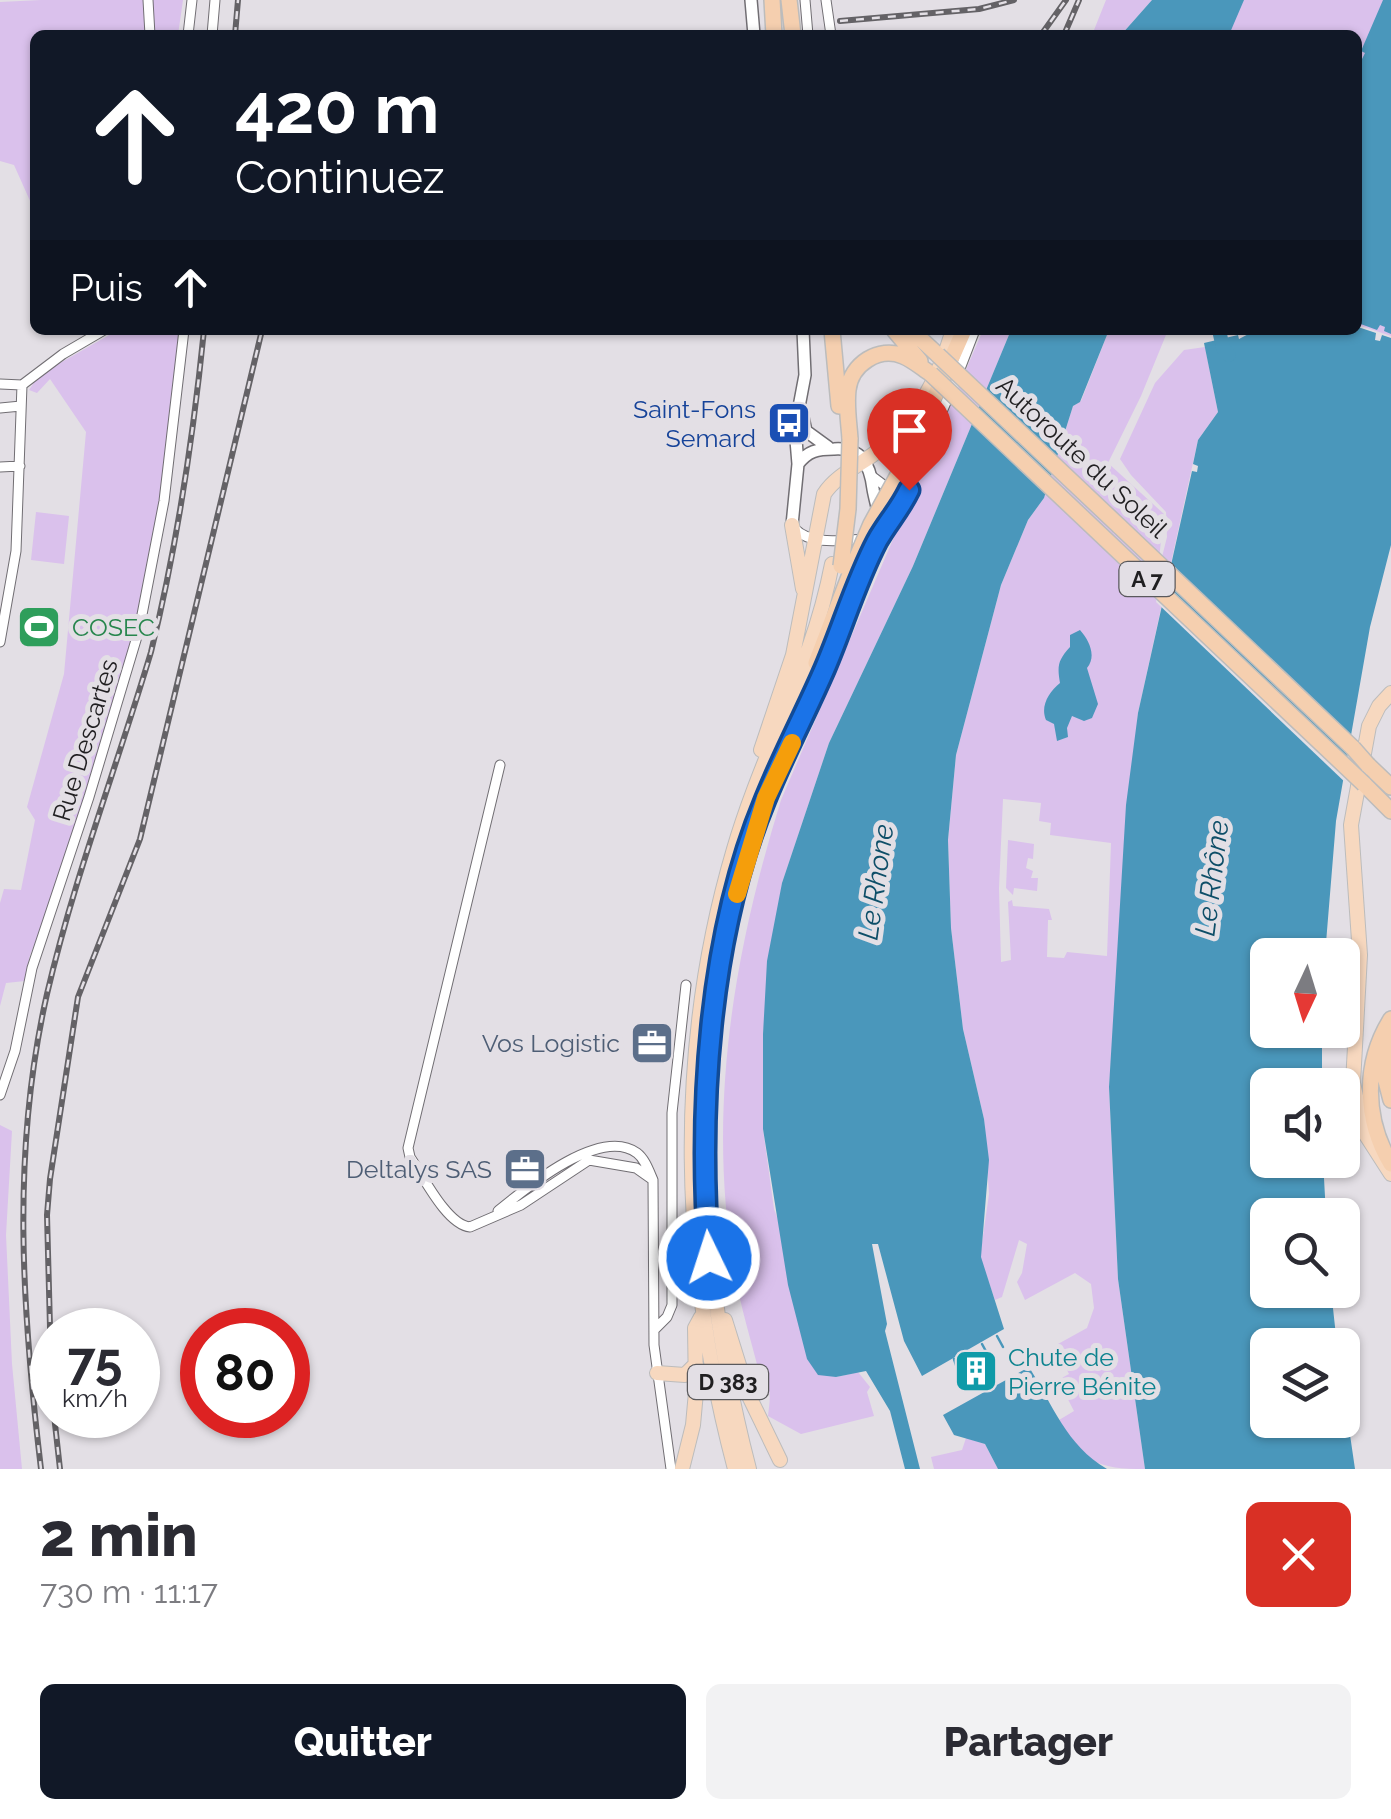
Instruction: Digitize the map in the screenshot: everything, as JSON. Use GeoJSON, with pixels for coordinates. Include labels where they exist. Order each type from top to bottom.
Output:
{"type":"FeatureCollection","features":[{"type":"Feature","properties":{"kind":"highway"},"geometry":{"type":"LineString","coordinates":[[772,0],[774,30]]}},
{"type":"Feature","properties":{"kind":"highway"},"geometry":{"type":"LineString","coordinates":[[790,0],[793,30]]}},
{"type":"Feature","properties":{"kind":"highway","name":"D 383"},"geometry":{"type":"LineString","coordinates":[[832,335],[843,444],[842,566]]}},
{"type":"Feature","properties":{"kind":"highway","name":"Autoroute du Soleil"},"geometry":{"type":"LineString","coordinates":[[898,335],[930,374],[1391,810]]}},
{"type":"Feature","properties":{"kind":"highway","name":"Autoroute du Soleil"},"geometry":{"type":"LineString","coordinates":[[916,335],[1369,761],[1391,787]]}},
{"type":"Feature","properties":{"kind":"highway"},"geometry":{"type":"LineString","coordinates":[[923,335],[938,356]]}},
{"type":"Feature","properties":{"kind":"highway"},"geometry":{"type":"LineString","coordinates":[[734,846],[739,813],[787,676],[805,601],[820,503],[830,484],[895,435],[923,401],[951,335]]}},
{"type":"Feature","properties":{"kind":"highway","name":"D 383"},"geometry":{"type":"LineString","coordinates":[[735,1469],[712,1376],[702,1314],[692,1202],[692,1099],[710,948],[734,846],[842,566],[871,524],[909,455],[962,335]]}},
{"type":"Feature","properties":{"kind":"highway"},"geometry":{"type":"LineString","coordinates":[[895,435],[874,444],[843,444],[853,374],[866,361],[881,354],[894,354],[930,374]]}},
{"type":"Feature","properties":{"kind":"highway"},"geometry":{"type":"LineString","coordinates":[[792,525],[805,601]]}},
{"type":"Feature","properties":{"kind":"highway"},"geometry":{"type":"LineString","coordinates":[[766,798],[879,537]]}},
{"type":"Feature","properties":{"kind":"highway"},"geometry":{"type":"LineString","coordinates":[[816,663],[842,566]]}},
{"type":"Feature","properties":{"kind":"highway","name":"D 383"},"geometry":{"type":"LineString","coordinates":[[749,1469],[728,1383],[713,1293],[705,1177],[710,1040],[735,900],[766,798],[816,663]]}},
{"type":"Feature","properties":{"kind":"highway"},"geometry":{"type":"LineString","coordinates":[[1391,693],[1378,706],[1369,726],[1351,819],[1360,940],[1353,1084],[1364,1132],[1391,1174]]}},
{"type":"Feature","properties":{"kind":"highway"},"geometry":{"type":"LineString","coordinates":[[1369,761],[1391,776]]}},
{"type":"Feature","properties":{"kind":"highway"},"geometry":{"type":"LineString","coordinates":[[1391,1019],[1374,1056],[1370,1089],[1376,1132],[1391,1164]]}},
{"type":"Feature","properties":{"kind":"highway"},"geometry":{"type":"LineString","coordinates":[[1391,1042],[1385,1077],[1391,1100]]}},
{"type":"Feature","properties":{"kind":"highway"},"geometry":{"type":"LineString","coordinates":[[713,1293],[722,1304],[748,1394],[780,1464]]}},
{"type":"Feature","properties":{"kind":"highway"},"geometry":{"type":"LineString","coordinates":[[677,1464],[693,1425],[696,1328],[702,1314]]}},
{"type":"Feature","properties":{"kind":"highway"},"geometry":{"type":"LineString","coordinates":[[658,1373],[685,1375],[696,1364]]}},
{"type":"Feature","properties":{"kind":"street"},"geometry":{"type":"LineString","coordinates":[[148,0],[150,30]]}},
{"type":"Feature","properties":{"kind":"street"},"geometry":{"type":"LineString","coordinates":[[189,30],[192,0]]}},
{"type":"Feature","properties":{"kind":"street"},"geometry":{"type":"LineString","coordinates":[[212,30],[215,0]]}},
{"type":"Feature","properties":{"kind":"street"},"geometry":{"type":"LineString","coordinates":[[752,0],[754,30]]}},
{"type":"Feature","properties":{"kind":"street"},"geometry":{"type":"LineString","coordinates":[[805,0],[808,30]]}},
{"type":"Feature","properties":{"kind":"street"},"geometry":{"type":"LineString","coordinates":[[826,0],[830,30]]}},
{"type":"Feature","properties":{"kind":"street"},"geometry":{"type":"LineString","coordinates":[[0,384],[22,386],[95,335]]}},
{"type":"Feature","properties":{"kind":"street","name":"Rue Descartes"},"geometry":{"type":"LineString","coordinates":[[0,1095],[16,1051],[32,968],[90,797],[138,630],[164,502],[183,335]]}},
{"type":"Feature","properties":{"kind":"street"},"geometry":{"type":"LineString","coordinates":[[802,335],[805,364],[795,428],[798,464],[792,525],[802,536],[845,540],[879,537],[896,516],[973,335]]}},
{"type":"Feature","properties":{"kind":"street"},"geometry":{"type":"LineString","coordinates":[[0,642],[16,550],[22,386]]}},
{"type":"Feature","properties":{"kind":"street"},"geometry":{"type":"LineString","coordinates":[[801,396],[806,431],[843,444],[865,460],[873,477],[881,520],[879,537]]}},
{"type":"Feature","properties":{"kind":"street"},"geometry":{"type":"LineString","coordinates":[[0,408],[21,406]]}},
{"type":"Feature","properties":{"kind":"street"},"geometry":{"type":"LineString","coordinates":[[798,464],[808,453],[843,444]]}},
{"type":"Feature","properties":{"kind":"street"},"geometry":{"type":"LineString","coordinates":[[0,468],[20,466]]}},
{"type":"Feature","properties":{"kind":"street"},"geometry":{"type":"LineString","coordinates":[[873,477],[893,490],[906,484],[915,473]]}},
{"type":"Feature","properties":{"kind":"street"},"geometry":{"type":"LineString","coordinates":[[820,503],[826,530],[845,540]]}},
{"type":"Feature","properties":{"kind":"street"},"geometry":{"type":"LineString","coordinates":[[500,764],[408,1148],[410,1157],[451,1218],[470,1227],[521,1205],[589,1160],[636,1168],[653,1180]]}},
{"type":"Feature","properties":{"kind":"street"},"geometry":{"type":"LineString","coordinates":[[654,1330],[672,1306],[672,1113],[686,985]]}},
{"type":"Feature","properties":{"kind":"street"},"geometry":{"type":"LineString","coordinates":[[488,1220],[514,1198],[595,1147],[620,1146],[638,1153],[653,1180],[654,1330],[658,1373],[677,1464]]}},
{"type":"Feature","properties":{"kind":"shaded area"},"geometry":{"type":"Polygon","coordinates":[[[183,0],[179,30],[30,30],[30,201],[14,165],[0,161],[0,2],[183,0]]]}},
{"type":"Feature","properties":{"kind":"shaded area"},"geometry":{"type":"Polygon","coordinates":[[[1106,0],[1152,0],[1125,30],[1094,30],[1106,0]]]}},
{"type":"Feature","properties":{"kind":"shaded area"},"geometry":{"type":"Polygon","coordinates":[[[1190,0],[1391,0],[1391,336],[1362,326],[1362,30],[1178,30],[1190,0]]]}},
{"type":"Feature","properties":{"kind":"shaded area"},"geometry":{"type":"Polygon","coordinates":[[[109,335],[180,335],[160,506],[126,666],[49,909],[30,955],[25,981],[6,983],[0,1006],[0,903],[4,889],[21,890],[35,820],[27,807],[64,674],[86,432],[50,379],[37,393],[29,390],[39,375],[109,335]]]}},
{"type":"Feature","properties":{"kind":"shaded area"},"geometry":{"type":"Polygon","coordinates":[[[981,335],[1009,335],[913,566],[829,743],[782,883],[763,1034],[763,1129],[774,1209],[836,1377],[858,1372],[870,1387],[867,1392],[874,1416],[801,1434],[768,1416],[769,1387],[759,1372],[735,1275],[723,1155],[729,1035],[738,976],[749,917],[781,800],[981,335]]]}},
{"type":"Feature","properties":{"kind":"shaded area"},"geometry":{"type":"Polygon","coordinates":[[[1107,335],[1166,335],[1108,463],[1164,514],[1157,577],[1167,537],[1166,512],[1120,459],[1155,383],[1184,350],[1205,347],[1218,412],[1198,440],[1138,713],[1109,1087],[1118,1279],[1145,1469],[1093,1461],[1076,1446],[1059,1420],[1074,1411],[1058,1380],[1069,1374],[1058,1344],[1087,1328],[1094,1308],[1091,1284],[1075,1273],[1025,1300],[1017,1282],[1027,1244],[1019,1240],[1002,1297],[995,1300],[980,1257],[989,1194],[984,1119],[963,1029],[951,928],[948,840],[956,755],[1001,585],[1028,520],[1044,498],[1073,406],[1081,401],[1107,335]],[[1003,799],[1001,962],[1011,960],[1008,902],[1012,900],[1013,906],[1049,909],[1052,920],[1048,920],[1047,957],[1064,958],[1067,952],[1107,956],[1111,843],[1050,835],[1051,823],[1039,821],[1041,803],[1003,799]]]}},
{"type":"Feature","properties":{"kind":"shaded area"},"geometry":{"type":"Polygon","coordinates":[[[36,512],[69,516],[64,564],[31,560],[36,512]]]}},
{"type":"Feature","properties":{"kind":"shaded area"},"geometry":{"type":"Polygon","coordinates":[[[1008,840],[1034,844],[1033,859],[1028,858],[1026,868],[1033,871],[1031,878],[1038,878],[1037,891],[1014,888],[1013,895],[1006,888],[1008,840]]]}},
{"type":"Feature","properties":{"kind":"shaded area"},"geometry":{"type":"Polygon","coordinates":[[[0,1125],[12,1131],[6,1235],[22,1469],[0,1469],[0,1125]]]}},
{"type":"Feature","properties":{"kind":"shaded area"},"geometry":{"type":"Polygon","coordinates":[[[966,1438],[985,1444],[998,1469],[934,1469],[931,1457],[962,1450],[966,1438]]]}},
{"type":"Feature","properties":{"kind":"water"},"geometry":{"type":"Polygon","coordinates":[[[1152,0],[1244,0],[1231,30],[1125,30],[1152,0]]]}},
{"type":"Feature","properties":{"kind":"water"},"geometry":{"type":"Polygon","coordinates":[[[1383,0],[1391,0],[1391,334],[1380,325],[1377,330],[1362,324],[1365,53],[1362,49],[1383,0]]]}},
{"type":"Feature","properties":{"kind":"water"},"geometry":{"type":"Polygon","coordinates":[[[1362,328],[1376,333],[1375,340],[1380,341],[1382,335],[1391,338],[1391,545],[1370,627],[1336,821],[1326,938],[1250,938],[1250,1048],[1322,1048],[1322,1068],[1250,1068],[1250,1178],[1324,1178],[1325,1198],[1250,1198],[1250,1308],[1333,1308],[1335,1328],[1250,1328],[1250,1438],[1350,1438],[1355,1469],[1145,1469],[1118,1279],[1109,1087],[1126,805],[1138,713],[1192,471],[1197,472],[1198,466],[1193,464],[1198,440],[1218,412],[1204,343],[1238,335],[1239,339],[1247,335],[1362,335],[1362,328]]]}},
{"type":"Feature","properties":{"kind":"water","name":"Le Rhone"},"geometry":{"type":"Polygon","coordinates":[[[1009,335],[1107,335],[1080,402],[1073,406],[1044,498],[1028,520],[1001,585],[956,755],[948,840],[951,928],[963,1029],[984,1119],[989,1160],[981,1257],[1004,1329],[922,1376],[904,1341],[878,1244],[872,1244],[887,1324],[885,1331],[920,1469],[905,1469],[890,1411],[866,1371],[836,1377],[818,1375],[807,1359],[788,1285],[763,1129],[763,1034],[767,961],[782,883],[829,743],[913,566],[1009,335]]]}},
{"type":"Feature","properties":{"kind":"water"},"geometry":{"type":"Polygon","coordinates":[[[1080,630],[1091,648],[1087,668],[1098,704],[1092,718],[1084,721],[1072,716],[1068,737],[1057,741],[1054,724],[1044,715],[1045,705],[1060,683],[1059,664],[1070,647],[1070,635],[1080,630]]]}},
{"type":"Feature","properties":{"kind":"water"},"geometry":{"type":"Polygon","coordinates":[[[1029,1367],[1071,1436],[1107,1469],[998,1469],[985,1444],[954,1435],[943,1415],[1029,1367]]]}},
{"type":"Feature","properties":{"kind":"pier"},"geometry":{"type":"Polygon","coordinates":[[[1161,582],[1352,764],[1348,785],[1156,602],[1161,582]]]}},
{"type":"Feature","properties":{"kind":"waterway","name":"Le Rhône"},"geometry":{"type":"LineString","coordinates":[[1220,335],[1229,355]]}},
{"type":"Feature","properties":{"kind":"waterway"},"geometry":{"type":"LineString","coordinates":[[997,1336],[1003,1347]]}},
{"type":"Feature","properties":{"kind":"waterway"},"geometry":{"type":"LineString","coordinates":[[982,1344],[988,1355]]}},
{"type":"Feature","properties":{"kind":"waterway"},"geometry":{"type":"LineString","coordinates":[[967,1352],[973,1363]]}},
{"type":"Feature","properties":{"kind":"waterway"},"geometry":{"type":"LineString","coordinates":[[954,1359],[958,1371]]}},
{"type":"Feature","properties":{"kind":"railway"},"geometry":{"type":"LineString","coordinates":[[235,30],[238,0]]}},
{"type":"Feature","properties":{"kind":"railway"},"geometry":{"type":"LineString","coordinates":[[840,21],[979,9],[1014,0]]}},
{"type":"Feature","properties":{"kind":"railway"},"geometry":{"type":"LineString","coordinates":[[1045,30],[1066,0]]}},
{"type":"Feature","properties":{"kind":"railway"},"geometry":{"type":"LineString","coordinates":[[1066,30],[1079,0]]}},
{"type":"Feature","properties":{"kind":"railway"},"geometry":{"type":"LineString","coordinates":[[41,1469],[23,1231],[28,1113],[36,1053],[70,908],[151,652],[183,492],[203,335]]}},
{"type":"Feature","properties":{"kind":"railway"},"geometry":{"type":"LineString","coordinates":[[49,1308],[50,1179],[78,997],[140,839],[261,335]]}},
{"type":"Feature","properties":{"kind":"railway"},"geometry":{"type":"LineString","coordinates":[[57,1438],[60,1469]]}},
{"type":"Feature","properties":{"kind":"slow traffic"},"geometry":{"type":"LineString","coordinates":[[737,894],[756,824],[792,743]]}},
{"type":"Feature","properties":{"kind":"place","name":"Saint-Fons Semard"},"geometry":{"type":"Point","coordinates":[789,423]}},
{"type":"Feature","properties":{"kind":"place","name":"COSEC"},"geometry":{"type":"Point","coordinates":[39,627]}},
{"type":"Feature","properties":{"kind":"place","name":"Vos Logistic"},"geometry":{"type":"Point","coordinates":[652,1043]}},
{"type":"Feature","properties":{"kind":"place","name":"Deltalys SAS"},"geometry":{"type":"Point","coordinates":[525,1169]}},
{"type":"Feature","properties":{"kind":"place","name":"Chute de Pierre Bénite"},"geometry":{"type":"Point","coordinates":[976,1371]}},
{"type":"Feature","properties":{"kind":"route"},"geometry":{"type":"LineString","coordinates":[[709,1258],[706,1097],[713,1018],[735,900],[766,798],[879,537],[896,516],[909,490]]}}]}
